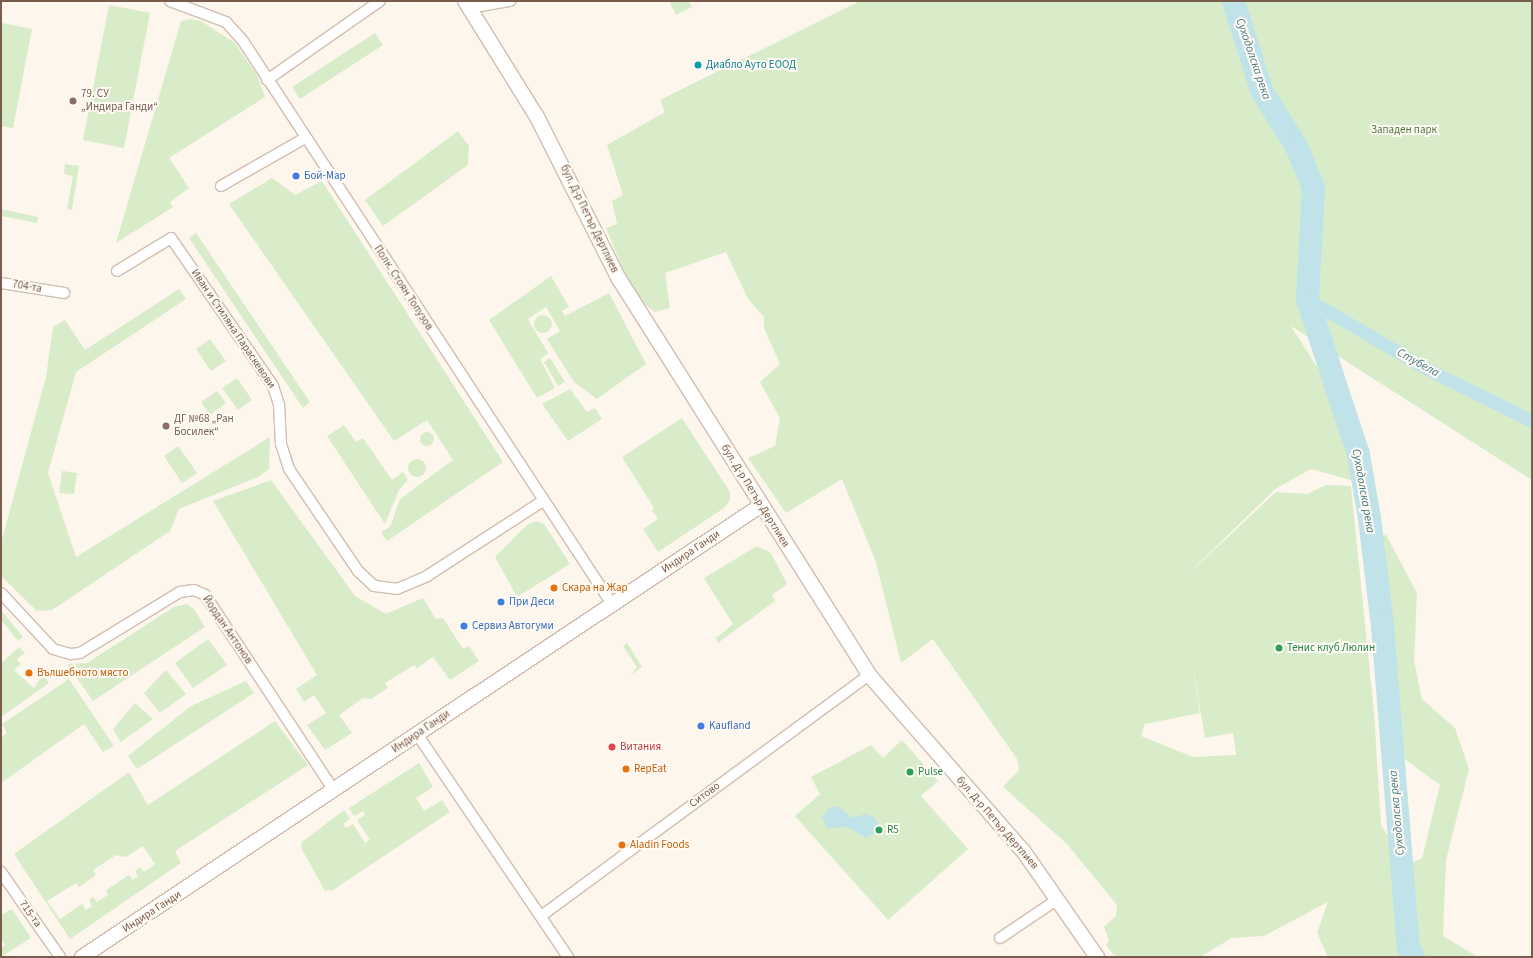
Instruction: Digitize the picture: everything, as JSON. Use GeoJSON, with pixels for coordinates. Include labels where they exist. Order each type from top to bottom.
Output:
{"type":"FeatureCollection","features":[{"type":"Feature","properties":{"kind":"main road","name":"бул. Д-р Петър Дертлиев"},"geometry":{"type":"LineString","coordinates":[[467,4],[537,117],[619,279],[760,506],[869,675],[1024,852],[1058,899],[1096,957]]}},
{"type":"Feature","properties":{"kind":"main road","name":"Индира Ганди"},"geometry":{"type":"LineString","coordinates":[[82,957],[334,791],[417,734],[760,506]]}},
{"type":"Feature","properties":{"kind":"street","name":"Полк. Стоян Топузов"},"geometry":{"type":"LineString","coordinates":[[170,1],[226,22],[267,80],[612,604]]}},
{"type":"Feature","properties":{"kind":"street"},"geometry":{"type":"LineString","coordinates":[[267,80],[380,1]]}},
{"type":"Feature","properties":{"kind":"street"},"geometry":{"type":"LineString","coordinates":[[467,4],[510,1]]}},
{"type":"Feature","properties":{"kind":"street"},"geometry":{"type":"LineString","coordinates":[[221,186],[305,138]]}},
{"type":"Feature","properties":{"kind":"street","name":"Иван и Стиляна Параскевови"},"geometry":{"type":"LineString","coordinates":[[117,271],[171,238],[273,386],[279,405],[282,449],[289,469],[358,571],[370,583],[386,589],[410,585],[543,501]]}},
{"type":"Feature","properties":{"kind":"street","name":"704-та"},"geometry":{"type":"LineString","coordinates":[[1,283],[58,292]]}},
{"type":"Feature","properties":{"kind":"street","name":"Йордан Антонов"},"geometry":{"type":"LineString","coordinates":[[1,593],[53,649],[71,654],[180,592],[194,590],[206,595],[334,791]]}},
{"type":"Feature","properties":{"kind":"street","name":"Ситово"},"geometry":{"type":"LineString","coordinates":[[541,916],[869,675]]}},
{"type":"Feature","properties":{"kind":"street"},"geometry":{"type":"LineString","coordinates":[[417,734],[568,957]]}},
{"type":"Feature","properties":{"kind":"street","name":"715-та"},"geometry":{"type":"LineString","coordinates":[[1,872],[60,957]]}},
{"type":"Feature","properties":{"kind":"street"},"geometry":{"type":"LineString","coordinates":[[1000,938],[1058,899]]}},
{"type":"Feature","properties":{"kind":"green space"},"geometry":{"type":"Polygon","coordinates":[[[669,1],[689,1],[692,7],[676,15],[669,1]]]}},
{"type":"Feature","properties":{"kind":"green space","name":"Западен парк"},"geometry":{"type":"Polygon","coordinates":[[[860,1],[1532,1],[1532,480],[1291,326],[1321,373],[1350,452],[1354,481],[1311,469],[1275,489],[1179,583],[1276,492],[1307,494],[1326,485],[1351,486],[1374,713],[1381,825],[1406,866],[1422,858],[1440,785],[1399,755],[1377,536],[1386,535],[1417,593],[1414,661],[1422,699],[1455,728],[1469,769],[1446,860],[1443,936],[1478,957],[1328,957],[1317,933],[1328,902],[1264,936],[1232,938],[1200,957],[1115,957],[1106,945],[1109,940],[1104,927],[1116,916],[1117,905],[1067,844],[1003,787],[1019,770],[1017,759],[933,639],[901,663],[876,562],[842,479],[786,513],[748,458],[775,446],[780,418],[760,382],[780,364],[764,328],[764,317],[748,299],[726,252],[665,273],[670,308],[655,312],[641,301],[626,277],[606,228],[617,224],[612,201],[623,195],[607,145],[665,112],[660,100],[860,1]],[[1191,654],[1200,713],[1145,724],[1141,736],[1193,757],[1236,755],[1233,733],[1205,738],[1191,654]]]}},
{"type":"Feature","properties":{"kind":"green space"},"geometry":{"type":"Polygon","coordinates":[[[109,5],[150,13],[124,148],[83,140],[109,5]]]}},
{"type":"Feature","properties":{"kind":"green space"},"geometry":{"type":"Polygon","coordinates":[[[191,19],[201,21],[235,43],[258,77],[265,97],[169,158],[189,188],[170,202],[173,207],[116,243],[181,21],[191,19]]]}},
{"type":"Feature","properties":{"kind":"green space"},"geometry":{"type":"Polygon","coordinates":[[[2,23],[32,29],[13,128],[1,126],[2,23]]]}},
{"type":"Feature","properties":{"kind":"green space"},"geometry":{"type":"Polygon","coordinates":[[[375,33],[383,45],[300,99],[292,87],[375,33]]]}},
{"type":"Feature","properties":{"kind":"green space"},"geometry":{"type":"Polygon","coordinates":[[[458,131],[469,146],[468,165],[383,226],[365,200],[458,131]]]}},
{"type":"Feature","properties":{"kind":"green space"},"geometry":{"type":"Polygon","coordinates":[[[65,164],[79,166],[72,210],[67,209],[73,176],[64,174],[65,164]]]}},
{"type":"Feature","properties":{"kind":"green space"},"geometry":{"type":"Polygon","coordinates":[[[272,178],[295,195],[322,181],[503,462],[387,541],[381,532],[390,527],[400,499],[453,460],[427,420],[394,441],[229,204],[272,178]]]}},
{"type":"Feature","properties":{"kind":"green space"},"geometry":{"type":"Polygon","coordinates":[[[1,209],[38,217],[37,223],[1,216],[1,209]]]}},
{"type":"Feature","properties":{"kind":"green space"},"geometry":{"type":"Polygon","coordinates":[[[196,233],[310,402],[303,408],[189,238],[196,233]]]}},
{"type":"Feature","properties":{"kind":"green space"},"geometry":{"type":"Polygon","coordinates":[[[551,276],[569,307],[562,311],[565,316],[609,293],[646,364],[597,399],[574,382],[547,339],[560,331],[546,307],[528,319],[548,353],[540,359],[555,388],[537,398],[489,320],[551,276]]]}},
{"type":"Feature","properties":{"kind":"green space"},"geometry":{"type":"Polygon","coordinates":[[[179,289],[186,299],[76,372],[48,473],[76,557],[270,437],[269,469],[260,476],[179,509],[170,531],[52,610],[37,611],[1,576],[1,543],[46,377],[53,327],[65,320],[85,350],[179,289]]]}},
{"type":"Feature","properties":{"kind":"green space"},"geometry":{"type":"Polygon","coordinates":[[[543,315],[549,318],[552,324],[549,330],[543,333],[537,330],[534,324],[537,318],[543,315]]]}},
{"type":"Feature","properties":{"kind":"green space"},"geometry":{"type":"Polygon","coordinates":[[[210,339],[226,361],[211,371],[196,349],[210,339]]]}},
{"type":"Feature","properties":{"kind":"green space"},"geometry":{"type":"Polygon","coordinates":[[[550,358],[565,382],[558,386],[544,362],[550,358]]]}},
{"type":"Feature","properties":{"kind":"green space"},"geometry":{"type":"Polygon","coordinates":[[[237,378],[252,400],[238,410],[222,388],[237,378]]]}},
{"type":"Feature","properties":{"kind":"green space"},"geometry":{"type":"Polygon","coordinates":[[[570,389],[587,412],[595,408],[602,419],[568,441],[542,404],[570,389]]]}},
{"type":"Feature","properties":{"kind":"green space"},"geometry":{"type":"Polygon","coordinates":[[[217,391],[226,403],[210,415],[201,402],[217,391]]]}},
{"type":"Feature","properties":{"kind":"green space"},"geometry":{"type":"Polygon","coordinates":[[[682,418],[730,492],[730,500],[724,508],[658,552],[643,529],[658,519],[652,510],[654,508],[622,457],[682,418]]]}},
{"type":"Feature","properties":{"kind":"green space"},"geometry":{"type":"Polygon","coordinates":[[[344,425],[356,442],[363,438],[392,480],[403,472],[408,480],[399,490],[385,524],[327,436],[344,425]]]}},
{"type":"Feature","properties":{"kind":"green space"},"geometry":{"type":"Polygon","coordinates":[[[424,432],[430,432],[434,436],[434,442],[430,446],[424,446],[420,442],[420,436],[424,432]]]}},
{"type":"Feature","properties":{"kind":"green space"},"geometry":{"type":"Polygon","coordinates":[[[178,446],[197,473],[182,483],[164,456],[178,446]]]}},
{"type":"Feature","properties":{"kind":"green space"},"geometry":{"type":"Polygon","coordinates":[[[417,459],[423,462],[426,468],[423,474],[417,477],[411,474],[408,468],[411,462],[417,459]]]}},
{"type":"Feature","properties":{"kind":"green space"},"geometry":{"type":"Polygon","coordinates":[[[62,471],[77,473],[74,494],[59,493],[62,471]]]}},
{"type":"Feature","properties":{"kind":"green space"},"geometry":{"type":"Polygon","coordinates":[[[271,480],[355,596],[386,614],[423,598],[436,619],[443,618],[463,649],[469,646],[479,661],[450,680],[433,657],[417,668],[414,665],[385,683],[388,688],[371,699],[363,698],[339,715],[352,733],[325,750],[307,725],[326,713],[314,695],[304,702],[296,689],[317,675],[213,501],[271,480]]]}},
{"type":"Feature","properties":{"kind":"green space"},"geometry":{"type":"Polygon","coordinates":[[[536,521],[544,524],[570,564],[517,597],[495,557],[527,525],[536,521]]]}},
{"type":"Feature","properties":{"kind":"green space"},"geometry":{"type":"Polygon","coordinates":[[[757,546],[771,553],[787,584],[772,595],[775,601],[718,643],[716,638],[733,624],[704,578],[757,546]]]}},
{"type":"Feature","properties":{"kind":"green space"},"geometry":{"type":"Polygon","coordinates":[[[186,604],[194,609],[205,627],[93,701],[67,664],[87,663],[174,607],[186,604]]]}},
{"type":"Feature","properties":{"kind":"green space"},"geometry":{"type":"Polygon","coordinates":[[[1,610],[23,637],[18,641],[1,620],[1,610]]]}},
{"type":"Feature","properties":{"kind":"green space"},"geometry":{"type":"Polygon","coordinates":[[[208,639],[227,665],[193,688],[175,663],[208,639]]]}},
{"type":"Feature","properties":{"kind":"green space"},"geometry":{"type":"Polygon","coordinates":[[[627,643],[642,667],[631,675],[637,667],[623,646],[627,643]]]}},
{"type":"Feature","properties":{"kind":"green space"},"geometry":{"type":"Polygon","coordinates":[[[19,647],[25,653],[17,659],[21,664],[14,670],[34,688],[43,675],[49,683],[1,717],[1,663],[19,647]]]}},
{"type":"Feature","properties":{"kind":"green space"},"geometry":{"type":"Polygon","coordinates":[[[166,670],[186,694],[160,713],[144,693],[166,670]]]}},
{"type":"Feature","properties":{"kind":"green space"},"geometry":{"type":"Polygon","coordinates":[[[69,679],[114,746],[103,752],[84,724],[1,783],[1,737],[7,733],[2,724],[69,679]]]}},
{"type":"Feature","properties":{"kind":"green space"},"geometry":{"type":"Polygon","coordinates":[[[246,681],[254,693],[137,769],[128,756],[191,706],[246,681]]]}},
{"type":"Feature","properties":{"kind":"green space"},"geometry":{"type":"Polygon","coordinates":[[[135,703],[153,719],[121,742],[113,729],[135,703]]]}},
{"type":"Feature","properties":{"kind":"green space"},"geometry":{"type":"Polygon","coordinates":[[[275,721],[308,765],[175,851],[181,863],[70,939],[14,854],[129,772],[148,805],[275,721]],[[143,846],[126,857],[116,855],[93,870],[96,875],[79,887],[76,883],[47,901],[60,919],[82,904],[86,910],[92,906],[89,900],[93,897],[97,902],[108,895],[106,890],[129,875],[133,880],[138,876],[135,871],[140,867],[144,872],[155,864],[143,846]]]}},
{"type":"Feature","properties":{"kind":"green space","name":"R5"},"geometry":{"type":"Polygon","coordinates":[[[902,740],[938,781],[921,796],[968,849],[888,920],[795,816],[820,794],[811,777],[871,745],[883,758],[902,740]]]}},
{"type":"Feature","properties":{"kind":"green space"},"geometry":{"type":"Polygon","coordinates":[[[419,763],[433,787],[416,798],[424,811],[442,800],[450,812],[333,890],[325,891],[301,848],[302,842],[344,810],[350,819],[343,824],[346,828],[353,824],[365,843],[370,840],[357,820],[365,815],[363,811],[354,816],[349,808],[419,763]]]}},
{"type":"Feature","properties":{"kind":"green space"},"geometry":{"type":"Polygon","coordinates":[[[12,909],[31,938],[1,957],[1,948],[5,945],[1,939],[1,915],[12,909]]]}},
{"type":"Feature","properties":{"kind":"water"},"geometry":{"type":"Polygon","coordinates":[[[830,807],[839,807],[852,818],[865,814],[873,817],[878,823],[877,832],[866,838],[848,827],[827,828],[822,817],[830,807]]]}},
{"type":"Feature","properties":{"kind":"waterway","name":"Суходолска река"},"geometry":{"type":"LineString","coordinates":[[1233,1],[1261,90],[1296,146],[1313,187],[1307,299],[1358,454],[1369,518],[1382,626],[1408,947],[1413,957]]}},
{"type":"Feature","properties":{"kind":"waterway","name":"Стубела"},"geometry":{"type":"LineString","coordinates":[[1307,299],[1427,369],[1532,421]]}},
{"type":"Feature","properties":{"kind":"place","name":"Диабло Ауто ЕООД"},"geometry":{"type":"Point","coordinates":[698,65]}},
{"type":"Feature","properties":{"kind":"place","name":"79. СУ „Индира Ганди“"},"geometry":{"type":"Point","coordinates":[73,101]}},
{"type":"Feature","properties":{"kind":"place","name":"Бой-Мар"},"geometry":{"type":"Point","coordinates":[296,176]}},
{"type":"Feature","properties":{"kind":"place","name":"ДГ №68 „Ран Босилек“"},"geometry":{"type":"Point","coordinates":[166,426]}},
{"type":"Feature","properties":{"kind":"place","name":"Скара на Жар"},"geometry":{"type":"Point","coordinates":[554,588]}},
{"type":"Feature","properties":{"kind":"place","name":"При Деси"},"geometry":{"type":"Point","coordinates":[501,602]}},
{"type":"Feature","properties":{"kind":"place","name":"Сервиз Автогуми"},"geometry":{"type":"Point","coordinates":[464,626]}},
{"type":"Feature","properties":{"kind":"place","name":"Тенис клуб Люлин"},"geometry":{"type":"Point","coordinates":[1279,648]}},
{"type":"Feature","properties":{"kind":"place","name":"Вълшебното място"},"geometry":{"type":"Point","coordinates":[29,673]}},
{"type":"Feature","properties":{"kind":"place","name":"Kaufland"},"geometry":{"type":"Point","coordinates":[701,726]}},
{"type":"Feature","properties":{"kind":"place","name":"Витания"},"geometry":{"type":"Point","coordinates":[612,747]}},
{"type":"Feature","properties":{"kind":"place","name":"RepEat"},"geometry":{"type":"Point","coordinates":[626,769]}},
{"type":"Feature","properties":{"kind":"place","name":"Pulse"},"geometry":{"type":"Point","coordinates":[910,772]}},
{"type":"Feature","properties":{"kind":"place","name":"R5"},"geometry":{"type":"Point","coordinates":[879,830]}},
{"type":"Feature","properties":{"kind":"place","name":"Aladin Foods"},"geometry":{"type":"Point","coordinates":[622,845]}}]}
